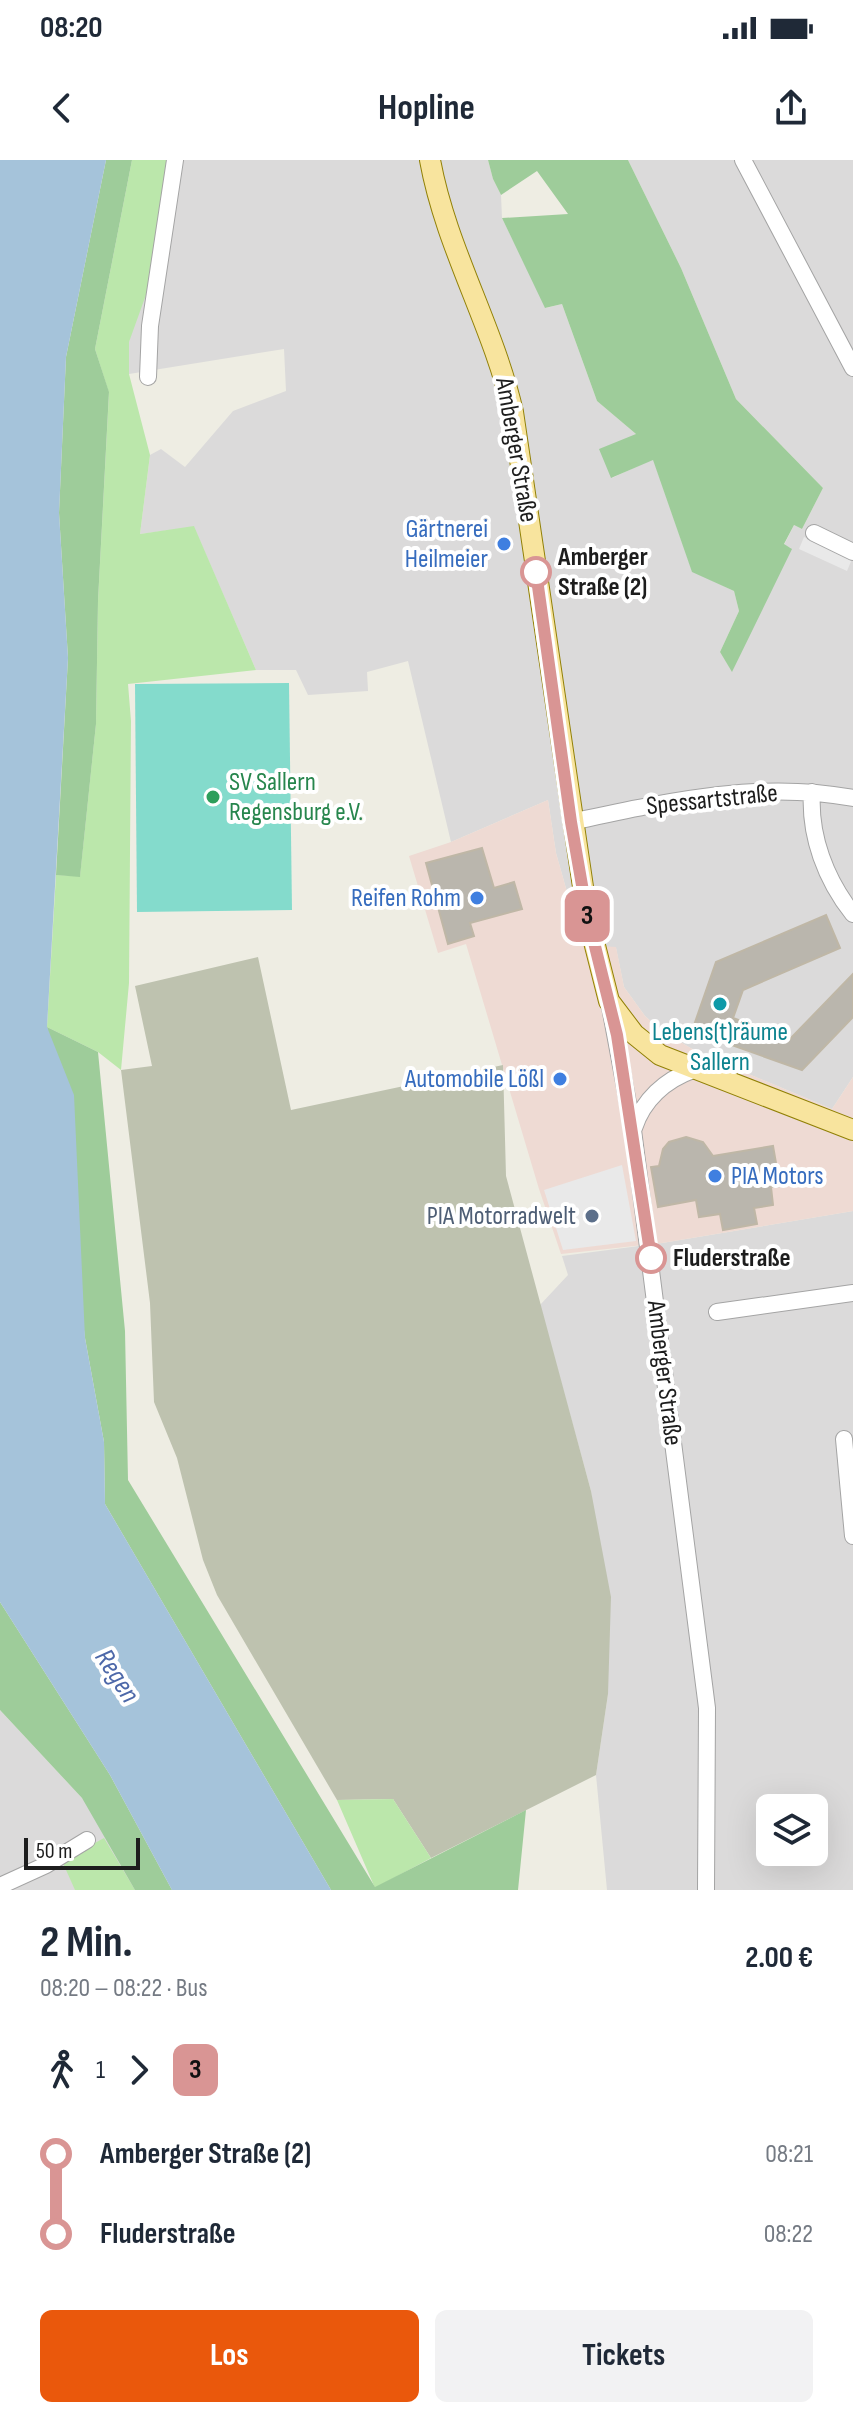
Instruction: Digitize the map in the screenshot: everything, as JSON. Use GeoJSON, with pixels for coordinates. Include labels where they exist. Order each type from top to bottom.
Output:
{"type":"FeatureCollection","features":[{"type":"Feature","properties":{"kind":"main road","name":"Amberger Straße"},"geometry":{"type":"LineString","coordinates":[[430,160],[446,227],[501,364],[513,412],[571,822],[587,914],[609,1001]]}},
{"type":"Feature","properties":{"kind":"main road"},"geometry":{"type":"LineString","coordinates":[[609,1001],[644,1044],[693,1070],[853,1130]]}},
{"type":"Feature","properties":{"kind":"street"},"geometry":{"type":"LineString","coordinates":[[148,377],[150,326],[175,160]]}},
{"type":"Feature","properties":{"kind":"street"},"geometry":{"type":"LineString","coordinates":[[743,160],[853,368]]}},
{"type":"Feature","properties":{"kind":"street"},"geometry":{"type":"LineString","coordinates":[[814,533],[853,552]]}},
{"type":"Feature","properties":{"kind":"street","name":"Spessartstraße"},"geometry":{"type":"LineString","coordinates":[[571,822],[706,796],[773,790],[853,798]]}},
{"type":"Feature","properties":{"kind":"street"},"geometry":{"type":"LineString","coordinates":[[812,792],[810,820],[826,868],[853,914]]}},
{"type":"Feature","properties":{"kind":"street","name":"Amberger Straße"},"geometry":{"type":"LineString","coordinates":[[609,1001],[633,1130],[707,1708],[706,1890]]}},
{"type":"Feature","properties":{"kind":"street"},"geometry":{"type":"LineString","coordinates":[[633,1130],[639,1113],[661,1087],[674,1077],[693,1070]]}},
{"type":"Feature","properties":{"kind":"street"},"geometry":{"type":"LineString","coordinates":[[717,1312],[853,1293]]}},
{"type":"Feature","properties":{"kind":"street"},"geometry":{"type":"LineString","coordinates":[[844,1439],[853,1536]]}},
{"type":"Feature","properties":{"kind":"street"},"geometry":{"type":"LineString","coordinates":[[0,1886],[46,1865],[87,1840]]}},
{"type":"Feature","properties":{"kind":"shaded area"},"geometry":{"type":"Polygon","coordinates":[[[168,160],[488,160],[501,195],[502,218],[546,308],[562,304],[597,401],[636,434],[612,478],[653,459],[692,571],[734,591],[739,611],[720,652],[732,671],[791,548],[784,545],[794,525],[802,529],[823,488],[736,399],[681,268],[628,160],[853,160],[853,1077],[832,1109],[701,1054],[663,1032],[645,1016],[624,987],[616,948],[582,945],[556,853],[548,800],[451,842],[408,661],[367,672],[368,691],[308,695],[296,670],[256,670],[194,527],[140,534],[150,455],[161,449],[185,467],[233,411],[286,391],[284,349],[129,374],[129,342],[168,160]]]}},
{"type":"Feature","properties":{"kind":"shaded area"},"geometry":{"type":"Polygon","coordinates":[[[804,537],[852,559],[847,571],[799,549],[804,537]]]}},
{"type":"Feature","properties":{"kind":"shaded area","name":"SV Sallern Regensburg e.V."},"geometry":{"type":"Polygon","coordinates":[[[289,683],[292,910],[137,912],[135,684],[289,683]]]}},
{"type":"Feature","properties":{"kind":"shaded area"},"geometry":{"type":"Polygon","coordinates":[[[548,800],[556,853],[582,945],[616,947],[624,987],[645,1016],[663,1032],[701,1054],[832,1109],[853,1077],[853,1211],[662,1243],[561,1254],[466,944],[438,953],[409,856],[451,842],[548,800]]]}},
{"type":"Feature","properties":{"kind":"shaded area"},"geometry":{"type":"Polygon","coordinates":[[[258,957],[291,1110],[503,1065],[506,1176],[591,1491],[611,1597],[608,1694],[596,1775],[431,1858],[393,1799],[337,1800],[217,1595],[203,1560],[177,1458],[154,1402],[150,1303],[121,1070],[152,1066],[135,986],[258,957]]]}},
{"type":"Feature","properties":{"kind":"shaded area","name":"PIA Motorradwelt"},"geometry":{"type":"Polygon","coordinates":[[[622,1165],[636,1241],[563,1250],[544,1190],[622,1165]]]}},
{"type":"Feature","properties":{"kind":"shaded area"},"geometry":{"type":"Polygon","coordinates":[[[853,1211],[853,1890],[607,1890],[596,1775],[608,1694],[591,1491],[540,1305],[568,1275],[562,1256],[662,1243],[853,1211]]]}},
{"type":"Feature","properties":{"kind":"shaded area"},"geometry":{"type":"Polygon","coordinates":[[[0,1710],[82,1798],[172,1890],[0,1890],[0,1710]]]}},
{"type":"Feature","properties":{"kind":"green space"},"geometry":{"type":"Polygon","coordinates":[[[106,160],[132,160],[95,349],[109,392],[98,601],[96,724],[80,877],[56,875],[68,658],[59,513],[66,357],[106,160]]]}},
{"type":"Feature","properties":{"kind":"green space"},"geometry":{"type":"Polygon","coordinates":[[[132,160],[168,160],[147,292],[129,342],[129,374],[150,455],[140,534],[194,526],[256,670],[128,684],[131,721],[129,983],[121,1070],[98,1052],[47,1027],[56,875],[80,876],[96,724],[98,601],[109,393],[95,349],[132,160]]]}},
{"type":"Feature","properties":{"kind":"green space"},"geometry":{"type":"Polygon","coordinates":[[[488,160],[628,160],[681,268],[736,399],[823,488],[802,529],[794,525],[784,544],[792,549],[732,672],[720,652],[739,611],[734,591],[692,572],[653,460],[611,478],[599,449],[636,434],[597,401],[562,304],[545,308],[502,218],[568,214],[537,171],[501,195],[488,160]]]}},
{"type":"Feature","properties":{"kind":"green space"},"geometry":{"type":"Polygon","coordinates":[[[47,1027],[98,1052],[125,1331],[128,1480],[375,1887],[526,1810],[518,1890],[331,1890],[105,1504],[104,1442],[85,1338],[47,1027]]]}},
{"type":"Feature","properties":{"kind":"green space"},"geometry":{"type":"Polygon","coordinates":[[[0,1602],[110,1775],[172,1890],[135,1890],[82,1798],[0,1710],[0,1602]]]}},
{"type":"Feature","properties":{"kind":"green space"},"geometry":{"type":"Polygon","coordinates":[[[393,1799],[431,1858],[375,1888],[337,1800],[393,1799]]]}},
{"type":"Feature","properties":{"kind":"green space"},"geometry":{"type":"Polygon","coordinates":[[[104,1838],[135,1890],[75,1890],[62,1861],[104,1838]]]}},
{"type":"Feature","properties":{"kind":"water","name":"Regen"},"geometry":{"type":"Polygon","coordinates":[[[0,160],[106,160],[66,357],[59,513],[68,658],[47,1027],[74,1095],[85,1338],[104,1442],[105,1504],[331,1890],[172,1890],[110,1775],[0,1602],[0,160]]]}},
{"type":"Feature","properties":{"kind":"building","name":"Reifen Rohm"},"geometry":{"type":"Polygon","coordinates":[[[482,848],[494,888],[514,882],[522,909],[470,923],[474,936],[448,944],[426,863],[482,848]]]}},
{"type":"Feature","properties":{"kind":"building","name":"Lebens(t)räume Sallern"},"geometry":{"type":"Polygon","coordinates":[[[826,915],[840,948],[743,990],[733,1018],[790,1039],[853,974],[853,1017],[802,1070],[692,1031],[716,962],[826,915]]]}},
{"type":"Feature","properties":{"kind":"building","name":"PIA Motors"},"geometry":{"type":"Polygon","coordinates":[[[686,1137],[703,1142],[713,1156],[773,1146],[780,1186],[771,1187],[773,1205],[754,1208],[757,1224],[723,1230],[720,1214],[699,1217],[696,1200],[658,1207],[651,1167],[659,1166],[663,1149],[669,1142],[686,1137]]]}},
{"type":"Feature","properties":{"kind":"bus line","name":"3"},"geometry":{"type":"LineString","coordinates":[[536,572],[571,822],[587,914],[617,1035],[651,1258]]}},
{"type":"Feature","properties":{"kind":"place","name":"Gärtnerei Heilmeier"},"geometry":{"type":"Point","coordinates":[504,544]}},
{"type":"Feature","properties":{"kind":"place","name":"Amberger Straße (2)"},"geometry":{"type":"Point","coordinates":[536,572]}},
{"type":"Feature","properties":{"kind":"place","name":"SV Sallern Regensburg e.V."},"geometry":{"type":"Point","coordinates":[213,797]}},
{"type":"Feature","properties":{"kind":"place","name":"Reifen Rohm"},"geometry":{"type":"Point","coordinates":[477,898]}},
{"type":"Feature","properties":{"kind":"place","name":"Lebens(t)räume Sallern"},"geometry":{"type":"Point","coordinates":[720,1004]}},
{"type":"Feature","properties":{"kind":"place","name":"Automobile Lößl"},"geometry":{"type":"Point","coordinates":[560,1079]}},
{"type":"Feature","properties":{"kind":"place","name":"PIA Motors"},"geometry":{"type":"Point","coordinates":[715,1176]}},
{"type":"Feature","properties":{"kind":"place","name":"PIA Motorradwelt"},"geometry":{"type":"Point","coordinates":[592,1216]}},
{"type":"Feature","properties":{"kind":"place","name":"Fluderstraße"},"geometry":{"type":"Point","coordinates":[651,1258]}}]}
